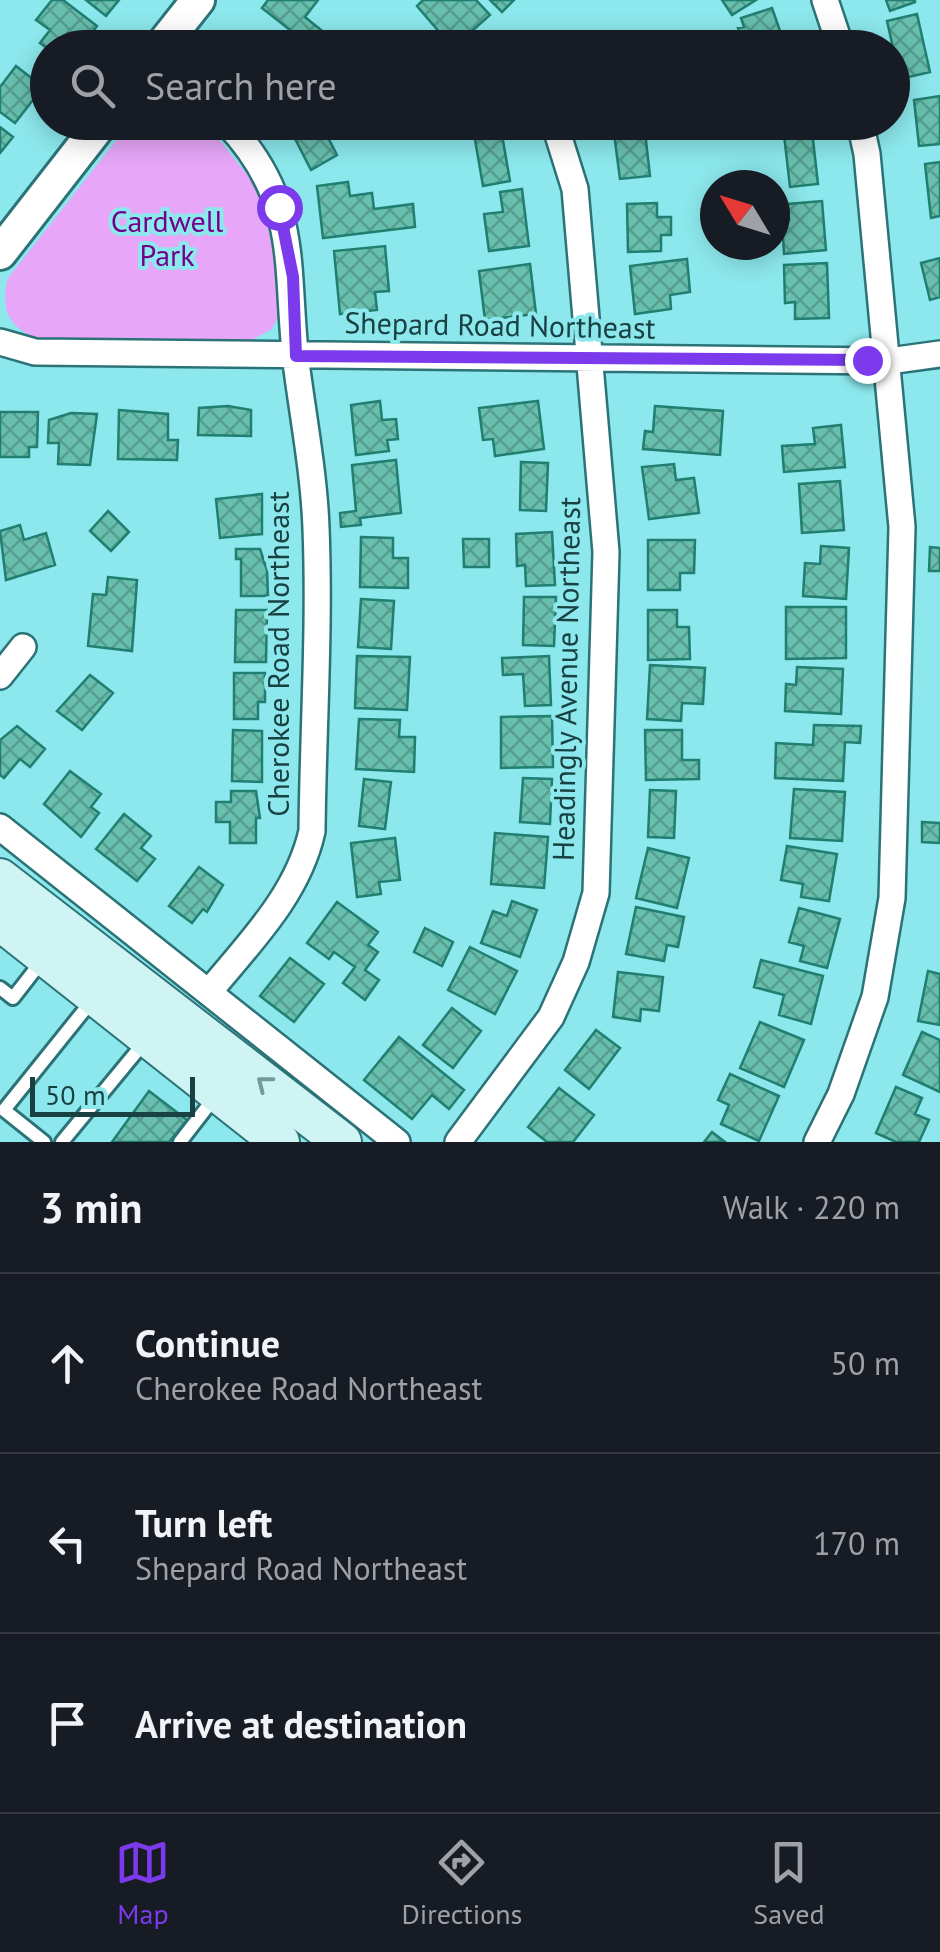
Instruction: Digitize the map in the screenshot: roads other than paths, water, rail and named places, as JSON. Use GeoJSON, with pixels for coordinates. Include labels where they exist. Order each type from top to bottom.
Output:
{"type":"FeatureCollection","features":[{"type":"Feature","properties":{"kind":"main road"},"geometry":{"type":"LineString","coordinates":[[0,878],[160,1025],[218,1093],[280,1142]]}},
{"type":"Feature","properties":{"kind":"main road"},"geometry":{"type":"LineString","coordinates":[[0,922],[95,996],[160,1025],[342,1142]]}},
{"type":"Feature","properties":{"kind":"street"},"geometry":{"type":"LineString","coordinates":[[174,30],[198,0]]}},
{"type":"Feature","properties":{"kind":"street"},"geometry":{"type":"LineString","coordinates":[[825,0],[835,30]]}},
{"type":"Feature","properties":{"kind":"street"},"geometry":{"type":"LineString","coordinates":[[0,253],[88,140]]}},
{"type":"Feature","properties":{"kind":"street","name":"Cherokee Road Northeast"},"geometry":{"type":"LineString","coordinates":[[209,992],[286,895],[306,860],[312,832],[316,527],[296,356],[293,277],[279,207],[252,151],[242,140]]}},
{"type":"Feature","properties":{"kind":"street","name":"Headingly Avenue Northeast"},"geometry":{"type":"LineString","coordinates":[[458,1142],[551,1017],[576,962],[596,893],[606,552],[575,189],[560,140]]}},
{"type":"Feature","properties":{"kind":"street"},"geometry":{"type":"LineString","coordinates":[[818,1142],[875,997],[892,898],[902,527],[864,140]]}},
{"type":"Feature","properties":{"kind":"street","name":"Shepard Road Northeast"},"geometry":{"type":"LineString","coordinates":[[0,342],[34,352],[592,360],[888,361],[940,354]]}},
{"type":"Feature","properties":{"kind":"street"},"geometry":{"type":"LineString","coordinates":[[0,676],[23,648]]}},
{"type":"Feature","properties":{"kind":"street"},"geometry":{"type":"LineString","coordinates":[[0,827],[397,1142]]}},
{"type":"Feature","properties":{"kind":"lane"},"geometry":{"type":"LineString","coordinates":[[0,988],[13,998],[45,957]]}},
{"type":"Feature","properties":{"kind":"lane"},"geometry":{"type":"LineString","coordinates":[[44,1142],[4,1110],[95,996]]}},
{"type":"Feature","properties":{"kind":"lane"},"geometry":{"type":"LineString","coordinates":[[62,1142],[160,1025]]}},
{"type":"Feature","properties":{"kind":"lane"},"geometry":{"type":"LineString","coordinates":[[180,1142],[218,1093]]}},
{"type":"Feature","properties":{"kind":"park label","name":"Cardwell Park"},"geometry":{"type":"Point","coordinates":[167,239]}}]}
